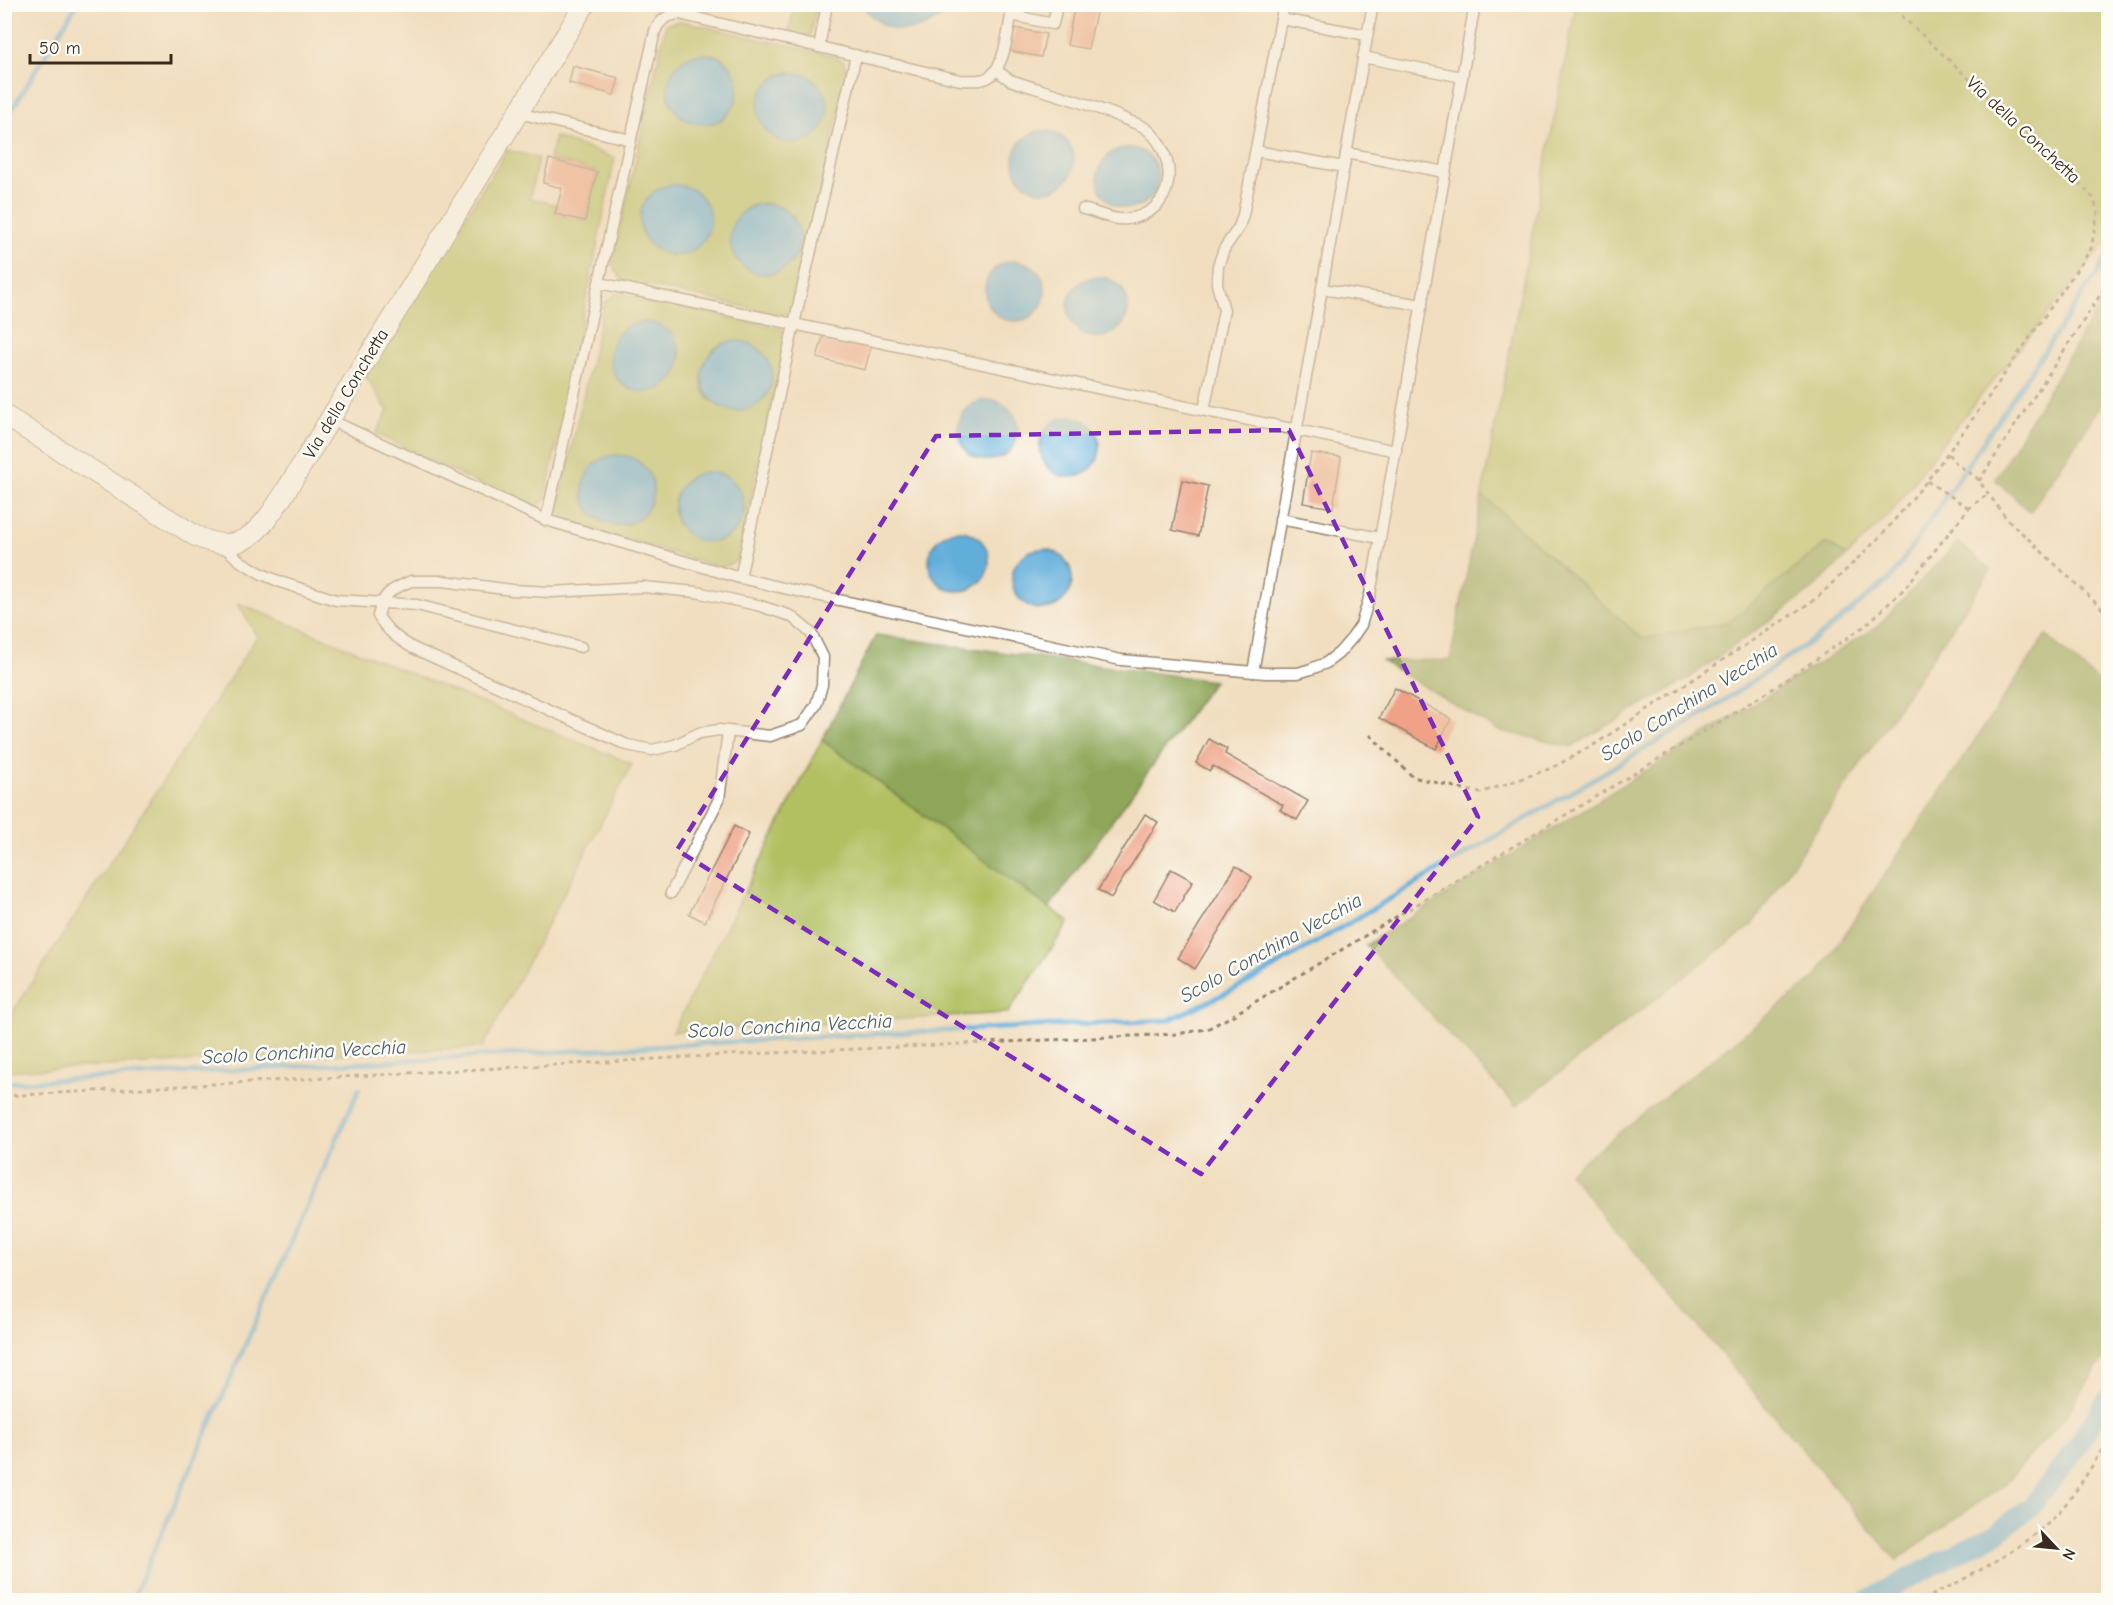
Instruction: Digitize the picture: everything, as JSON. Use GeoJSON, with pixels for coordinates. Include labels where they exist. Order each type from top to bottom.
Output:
{"type":"FeatureCollection","features":[{"type":"Feature","properties":{"kind":"street","name":"Via della Conchetta"},"geometry":{"type":"LineString","coordinates":[[222,545],[233,545],[250,536],[267,518],[284,494],[585,4]]}},
{"type":"Feature","properties":{"kind":"street"},"geometry":{"type":"LineString","coordinates":[[4,415],[181,529],[203,540],[222,545]]}},
{"type":"Feature","properties":{"kind":"lane"},"geometry":{"type":"LineString","coordinates":[[819,47],[827,4]]}},
{"type":"Feature","properties":{"kind":"lane"},"geometry":{"type":"LineString","coordinates":[[546,520],[655,31],[660,21],[677,10],[856,56],[960,80],[975,80],[988,78],[996,70],[1003,57],[1012,10],[1053,24],[1057,4]]}},
{"type":"Feature","properties":{"kind":"lane"},"geometry":{"type":"LineString","coordinates":[[1204,410],[1224,310],[1217,284],[1218,266],[1224,249],[1239,227],[1284,4]]}},
{"type":"Feature","properties":{"kind":"lane"},"geometry":{"type":"LineString","coordinates":[[1253,672],[1373,4]]}},
{"type":"Feature","properties":{"kind":"lane"},"geometry":{"type":"LineString","coordinates":[[330,420],[546,520],[740,578],[1121,660],[1253,672],[1298,673],[1326,663],[1339,653],[1352,638],[1364,618],[1370,596],[1475,4]]}},
{"type":"Feature","properties":{"kind":"lane"},"geometry":{"type":"LineString","coordinates":[[1281,19],[1367,35]]}},
{"type":"Feature","properties":{"kind":"lane"},"geometry":{"type":"LineString","coordinates":[[740,578],[794,324],[856,56]]}},
{"type":"Feature","properties":{"kind":"lane"},"geometry":{"type":"LineString","coordinates":[[1363,57],[1462,77]]}},
{"type":"Feature","properties":{"kind":"lane"},"geometry":{"type":"LineString","coordinates":[[996,70],[1010,80],[1114,114],[1146,128],[1164,149],[1169,177],[1162,201],[1144,215],[1125,220],[1083,209]]}},
{"type":"Feature","properties":{"kind":"lane"},"geometry":{"type":"LineString","coordinates":[[518,113],[631,140]]}},
{"type":"Feature","properties":{"kind":"lane"},"geometry":{"type":"LineString","coordinates":[[1256,151],[1344,167]]}},
{"type":"Feature","properties":{"kind":"lane"},"geometry":{"type":"LineString","coordinates":[[1346,153],[1445,172]]}},
{"type":"Feature","properties":{"kind":"lane"},"geometry":{"type":"LineString","coordinates":[[599,283],[1396,451]]}},
{"type":"Feature","properties":{"kind":"lane"},"geometry":{"type":"LineString","coordinates":[[1322,290],[1422,305]]}},
{"type":"Feature","properties":{"kind":"lane"},"geometry":{"type":"LineString","coordinates":[[1280,519],[1380,538]]}},
{"type":"Feature","properties":{"kind":"lane"},"geometry":{"type":"LineString","coordinates":[[222,545],[240,561],[262,574],[336,600],[417,605],[581,647]]}},
{"type":"Feature","properties":{"kind":"lane"},"geometry":{"type":"LineString","coordinates":[[443,580],[512,590],[552,592],[643,587],[696,592],[757,605],[791,616],[811,633],[823,657],[822,685],[816,705],[802,725],[770,736],[719,730],[699,733],[675,745],[652,750],[627,745],[413,648],[396,638],[384,627],[378,616],[381,601],[393,589],[411,581],[443,580]]}},
{"type":"Feature","properties":{"kind":"lane"},"geometry":{"type":"LineString","coordinates":[[671,893],[719,799],[728,732]]}},
{"type":"Feature","properties":{"kind":"path","name":"Via della Conchetta"},"geometry":{"type":"LineString","coordinates":[[1370,735],[1413,777],[1480,793],[1552,768],[1592,746],[1817,598],[1881,536],[1948,454],[2091,249],[2098,212],[2093,198],[2073,176],[1890,4]]}},
{"type":"Feature","properties":{"kind":"path"},"geometry":{"type":"LineString","coordinates":[[1978,480],[2023,418],[2109,283]]}},
{"type":"Feature","properties":{"kind":"path"},"geometry":{"type":"LineString","coordinates":[[1948,454],[1978,480],[2006,518],[2109,614]]}},
{"type":"Feature","properties":{"kind":"path"},"geometry":{"type":"LineString","coordinates":[[1927,481],[1969,508]]}},
{"type":"Feature","properties":{"kind":"path"},"geometry":{"type":"LineString","coordinates":[[4,1096],[717,1056],[1176,1034],[1207,1029],[1695,737],[1774,688],[1856,632],[1904,589],[1969,508],[1988,494]]}},
{"type":"Feature","properties":{"kind":"path"},"geometry":{"type":"LineString","coordinates":[[1923,1600],[1979,1572],[2025,1543],[2065,1505],[2109,1440]]}},
{"type":"Feature","properties":{"kind":"highlighted area"},"geometry":{"type":"Polygon","coordinates":[[[1289,430],[1478,817],[1201,1174],[677,850],[936,436],[1289,430]]]}},
{"type":"Feature","properties":{"kind":"green space"},"geometry":{"type":"Polygon","coordinates":[[[791,5],[817,5],[810,36],[788,33],[795,6],[791,5]]]}},
{"type":"Feature","properties":{"kind":"green space"},"geometry":{"type":"Polygon","coordinates":[[[1576,5],[2108,5],[2108,240],[1943,442],[1891,513],[1847,556],[1826,543],[1729,622],[1642,639],[1482,495],[1576,5]]]}},
{"type":"Feature","properties":{"kind":"green space"},"geometry":{"type":"Polygon","coordinates":[[[681,21],[831,55],[843,61],[848,72],[792,311],[782,315],[622,280],[612,264],[666,24],[681,21]],[[712,54],[668,83],[671,105],[710,124],[721,120],[730,112],[732,67],[723,59],[712,54]],[[790,72],[778,75],[777,140],[794,143],[811,139],[827,97],[816,83],[802,74],[790,72]],[[672,185],[660,188],[670,256],[693,251],[684,186],[672,185]],[[762,203],[751,206],[741,213],[773,274],[792,262],[794,217],[772,205],[762,203]]]}},
{"type":"Feature","properties":{"kind":"green space"},"geometry":{"type":"Polygon","coordinates":[[[555,137],[615,158],[545,500],[537,506],[526,507],[376,434],[388,411],[365,375],[507,150],[538,158],[530,198],[557,205],[555,214],[585,221],[597,172],[549,159],[555,137]]]}},
{"type":"Feature","properties":{"kind":"green space"},"geometry":{"type":"Polygon","coordinates":[[[2108,291],[2108,396],[2030,512],[1995,479],[2108,291]]]}},
{"type":"Feature","properties":{"kind":"green space"},"geometry":{"type":"Polygon","coordinates":[[[617,293],[781,328],[786,337],[737,561],[721,568],[567,521],[558,509],[604,303],[617,293]],[[642,322],[614,374],[630,390],[681,359],[677,344],[664,329],[642,322]],[[734,341],[720,345],[713,350],[703,378],[703,389],[706,396],[717,405],[730,410],[744,411],[734,341]],[[718,473],[701,474],[684,486],[677,495],[673,509],[674,515],[677,524],[716,542],[727,538],[736,530],[718,473]],[[652,479],[583,484],[583,495],[587,506],[626,525],[645,513],[653,495],[652,479]]]}},
{"type":"Feature","properties":{"kind":"green space"},"geometry":{"type":"Polygon","coordinates":[[[1482,495],[1642,639],[1729,622],[1826,543],[1847,556],[1813,589],[1689,678],[1571,747],[1497,730],[1382,661],[1450,660],[1482,495]]]}},
{"type":"Feature","properties":{"kind":"green space"},"geometry":{"type":"Polygon","coordinates":[[[1958,542],[1991,570],[1752,925],[1516,1106],[1366,945],[1877,627],[1958,542]]]}},
{"type":"Feature","properties":{"kind":"green space"},"geometry":{"type":"Polygon","coordinates":[[[238,603],[632,764],[483,1047],[5,1071],[5,1024],[257,637],[238,603]]]}},
{"type":"Feature","properties":{"kind":"green space"},"geometry":{"type":"Polygon","coordinates":[[[876,635],[1214,681],[1049,908],[822,740],[876,635]]]}},
{"type":"Feature","properties":{"kind":"green space"},"geometry":{"type":"Polygon","coordinates":[[[2046,635],[2108,690],[2108,1352],[2063,1419],[2005,1484],[1896,1560],[1568,1173],[1815,978],[2046,635]]]}},
{"type":"Feature","properties":{"kind":"green space"},"geometry":{"type":"Polygon","coordinates":[[[822,740],[1069,922],[1008,1013],[673,1032],[822,740]]]}},
{"type":"Feature","properties":{"kind":"water"},"geometry":{"type":"Polygon","coordinates":[[[861,5],[952,5],[940,17],[924,26],[898,30],[874,18],[861,5]]]}},
{"type":"Feature","properties":{"kind":"water"},"geometry":{"type":"Polygon","coordinates":[[[710,54],[723,60],[732,69],[736,75],[738,89],[736,103],[728,114],[717,122],[696,124],[678,114],[670,103],[668,82],[678,64],[689,56],[710,54]]]}},
{"type":"Feature","properties":{"kind":"water"},"geometry":{"type":"Polygon","coordinates":[[[800,73],[813,79],[822,88],[826,94],[828,108],[826,122],[818,133],[807,141],[786,143],[768,133],[760,122],[758,101],[768,83],[779,75],[800,73]]]}},
{"type":"Feature","properties":{"kind":"water"},"geometry":{"type":"Polygon","coordinates":[[[1038,131],[1050,131],[1061,136],[1069,144],[1074,161],[1072,173],[1061,186],[1050,191],[1038,191],[1027,186],[1019,178],[1014,167],[1014,155],[1019,144],[1027,136],[1038,131]]]}},
{"type":"Feature","properties":{"kind":"water"},"geometry":{"type":"Polygon","coordinates":[[[1122,148],[1134,148],[1145,153],[1153,161],[1158,178],[1156,190],[1145,203],[1134,208],[1122,208],[1111,203],[1103,195],[1098,184],[1098,172],[1103,161],[1111,153],[1122,148]]]}},
{"type":"Feature","properties":{"kind":"water"},"geometry":{"type":"Polygon","coordinates":[[[668,185],[682,185],[695,191],[704,200],[710,213],[708,233],[700,245],[682,255],[668,255],[655,249],[646,240],[640,227],[640,213],[646,200],[655,191],[668,185]]]}},
{"type":"Feature","properties":{"kind":"water"},"geometry":{"type":"Polygon","coordinates":[[[772,204],[785,210],[794,219],[798,225],[800,239],[798,253],[790,264],[779,272],[758,274],[740,264],[732,253],[730,232],[740,214],[751,206],[772,204]]]}},
{"type":"Feature","properties":{"kind":"water"},"geometry":{"type":"Polygon","coordinates":[[[1009,261],[1021,261],[1032,266],[1040,274],[1045,291],[1043,303],[1032,316],[1021,321],[1009,321],[998,316],[990,308],[985,297],[985,285],[990,274],[998,266],[1009,261]]]}},
{"type":"Feature","properties":{"kind":"water"},"geometry":{"type":"Polygon","coordinates":[[[1092,277],[1104,277],[1115,282],[1123,290],[1128,307],[1126,319],[1115,332],[1104,337],[1092,337],[1081,332],[1073,324],[1068,313],[1068,301],[1073,290],[1081,282],[1092,277]]]}},
{"type":"Feature","properties":{"kind":"water"},"geometry":{"type":"Polygon","coordinates":[[[652,322],[665,328],[674,337],[678,343],[680,357],[678,371],[670,382],[659,390],[638,392],[620,382],[612,371],[610,350],[620,332],[631,324],[652,322]]]}},
{"type":"Feature","properties":{"kind":"water"},"geometry":{"type":"Polygon","coordinates":[[[730,341],[744,341],[757,347],[766,356],[772,369],[770,389],[762,401],[744,411],[730,411],[717,405],[708,396],[702,383],[702,369],[708,356],[717,347],[730,341]]]}},
{"type":"Feature","properties":{"kind":"water"},"geometry":{"type":"Polygon","coordinates":[[[982,400],[994,400],[1005,405],[1013,413],[1018,430],[1016,442],[1005,455],[994,460],[982,460],[971,455],[963,447],[958,436],[958,424],[963,413],[971,405],[982,400]]]}},
{"type":"Feature","properties":{"kind":"water"},"geometry":{"type":"Polygon","coordinates":[[[1064,417],[1076,417],[1087,422],[1095,430],[1100,447],[1098,459],[1087,472],[1076,477],[1064,477],[1053,472],[1045,464],[1040,453],[1040,441],[1045,430],[1053,422],[1064,417]]]}},
{"type":"Feature","properties":{"kind":"water"},"geometry":{"type":"Polygon","coordinates":[[[625,455],[638,461],[647,470],[651,476],[653,490],[651,504],[643,515],[632,523],[611,525],[593,515],[585,504],[583,483],[593,465],[604,457],[625,455]]]}},
{"type":"Feature","properties":{"kind":"water"},"geometry":{"type":"Polygon","coordinates":[[[702,472],[716,472],[729,478],[738,487],[744,500],[742,520],[734,532],[716,542],[702,542],[689,536],[680,527],[674,514],[674,500],[680,487],[689,478],[702,472]]]}},
{"type":"Feature","properties":{"kind":"water"},"geometry":{"type":"Polygon","coordinates":[[[953,531],[965,531],[976,536],[984,544],[989,561],[987,573],[976,586],[965,591],[953,591],[942,586],[934,578],[929,567],[929,555],[934,544],[942,536],[953,531]]]}},
{"type":"Feature","properties":{"kind":"water"},"geometry":{"type":"Polygon","coordinates":[[[1036,549],[1048,549],[1059,554],[1067,562],[1072,579],[1070,591],[1059,604],[1048,609],[1036,609],[1025,604],[1017,596],[1012,585],[1012,573],[1017,562],[1025,554],[1036,549]]]}},
{"type":"Feature","properties":{"kind":"building"},"geometry":{"type":"Polygon","coordinates":[[[1075,4],[1098,4],[1088,49],[1067,45],[1075,4]]]}},
{"type":"Feature","properties":{"kind":"building"},"geometry":{"type":"Polygon","coordinates":[[[1015,28],[1046,34],[1041,57],[1010,51],[1015,28]]]}},
{"type":"Feature","properties":{"kind":"building"},"geometry":{"type":"Polygon","coordinates":[[[573,66],[619,78],[614,95],[569,83],[573,66]]]}},
{"type":"Feature","properties":{"kind":"building"},"geometry":{"type":"Polygon","coordinates":[[[549,159],[597,172],[585,221],[555,214],[562,188],[543,183],[549,159]]]}},
{"type":"Feature","properties":{"kind":"building"},"geometry":{"type":"Polygon","coordinates":[[[824,333],[871,345],[865,370],[817,358],[824,333]]]}},
{"type":"Feature","properties":{"kind":"building"},"geometry":{"type":"Polygon","coordinates":[[[1311,453],[1341,457],[1333,508],[1303,503],[1311,453]]]}},
{"type":"Feature","properties":{"kind":"building"},"geometry":{"type":"Polygon","coordinates":[[[1182,480],[1208,486],[1198,536],[1172,530],[1182,480]]]}},
{"type":"Feature","properties":{"kind":"building"},"geometry":{"type":"Polygon","coordinates":[[[1395,688],[1451,719],[1436,749],[1379,718],[1395,688]]]}},
{"type":"Feature","properties":{"kind":"building"},"geometry":{"type":"Polygon","coordinates":[[[1209,739],[1227,749],[1225,754],[1308,801],[1297,820],[1280,810],[1283,805],[1213,766],[1210,771],[1196,763],[1209,739]]]}},
{"type":"Feature","properties":{"kind":"building"},"geometry":{"type":"Polygon","coordinates":[[[1145,814],[1158,822],[1111,898],[1098,890],[1145,814]]]}},
{"type":"Feature","properties":{"kind":"building"},"geometry":{"type":"Polygon","coordinates":[[[734,826],[749,834],[705,922],[689,914],[734,826]]]}},
{"type":"Feature","properties":{"kind":"building"},"geometry":{"type":"Polygon","coordinates":[[[1236,866],[1252,877],[1195,969],[1178,958],[1236,866]]]}},
{"type":"Feature","properties":{"kind":"building"},"geometry":{"type":"Polygon","coordinates":[[[1171,869],[1193,881],[1175,912],[1154,900],[1171,869]]]}},
{"type":"Feature","properties":{"kind":"waterway"},"geometry":{"type":"LineString","coordinates":[[4,122],[77,4]]}},
{"type":"Feature","properties":{"kind":"waterway","name":"Scolo Conchina Vecchia"},"geometry":{"type":"LineString","coordinates":[[4,1083],[855,1035],[1169,1020],[1247,983],[1707,712],[1825,632],[1891,578],[2108,257]]}},
{"type":"Feature","properties":{"kind":"waterway"},"geometry":{"type":"LineString","coordinates":[[132,1600],[359,1089]]}},
{"type":"Feature","properties":{"kind":"waterway"},"geometry":{"type":"LineString","coordinates":[[1867,1600],[1997,1533],[2032,1506],[2070,1457],[2108,1398]]}}]}
